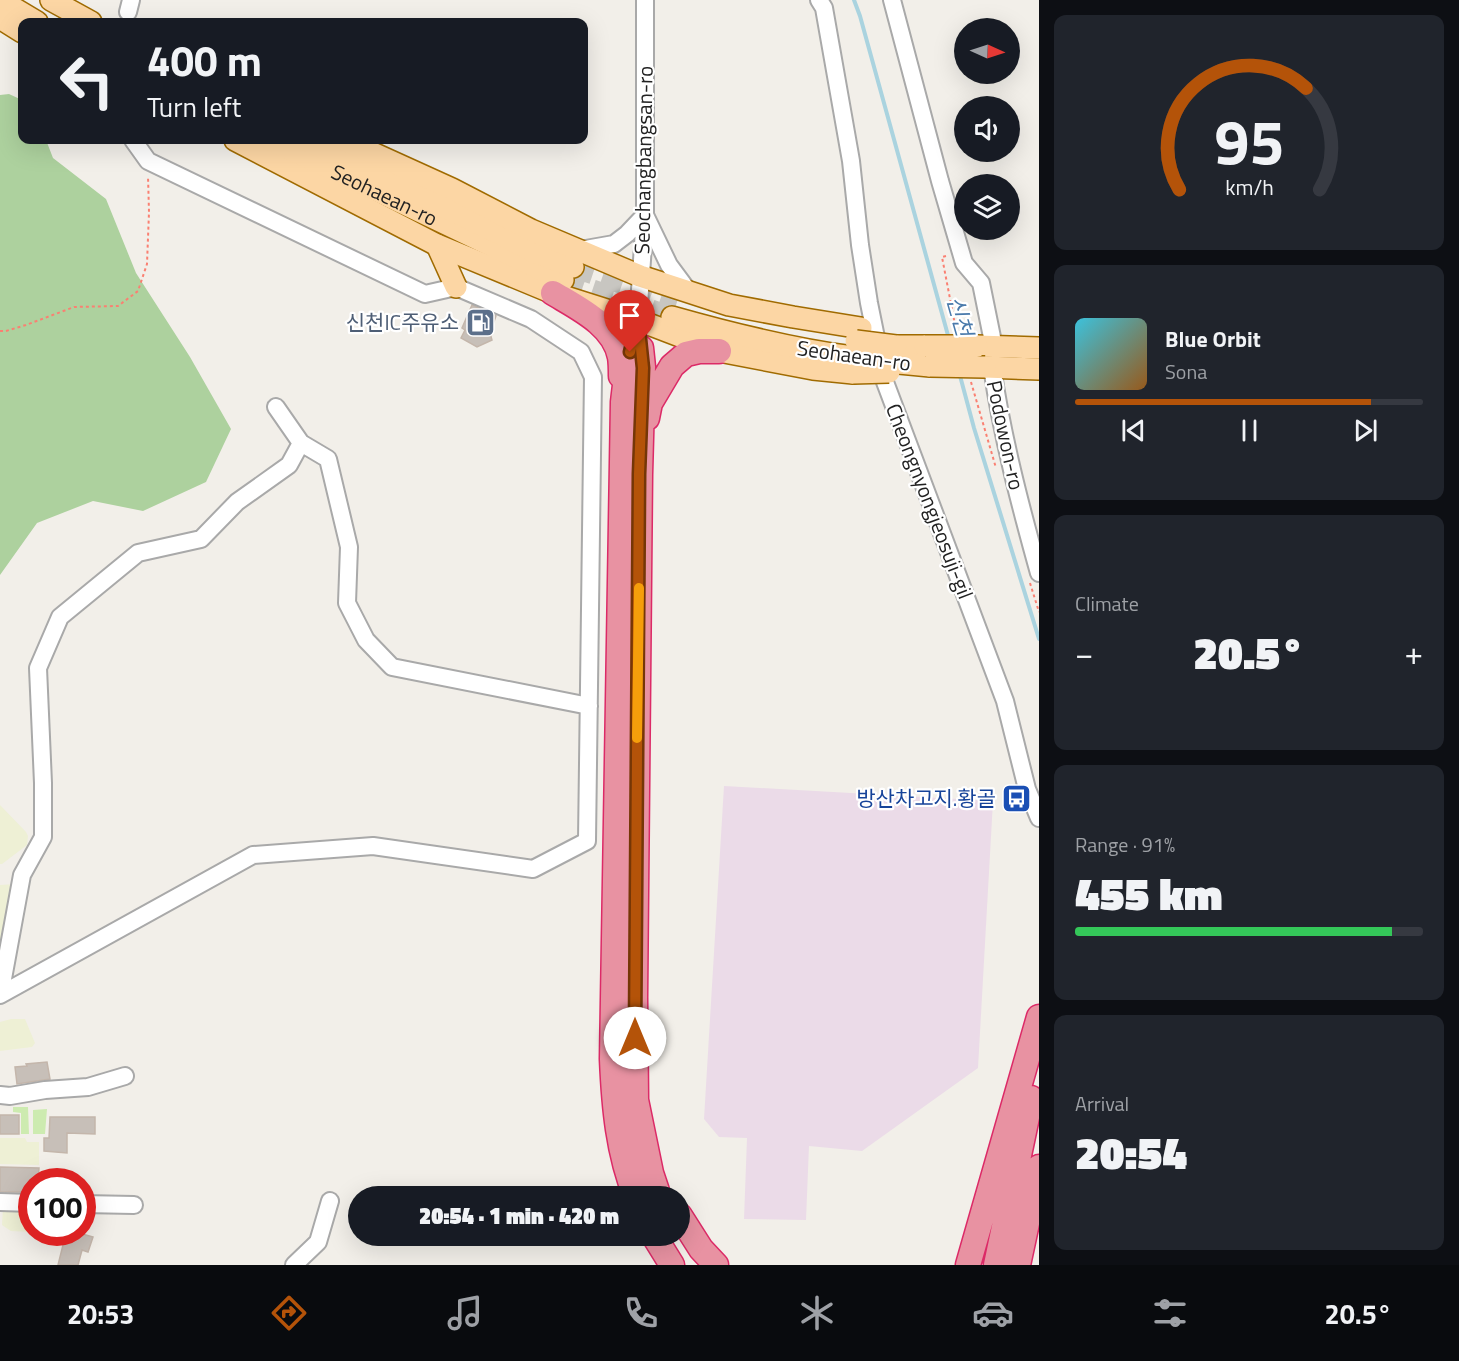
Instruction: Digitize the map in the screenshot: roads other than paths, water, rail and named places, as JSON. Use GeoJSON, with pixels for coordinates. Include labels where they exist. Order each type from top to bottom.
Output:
{"type":"FeatureCollection","features":[{"type":"Feature","properties":{"kind":"highway"},"geometry":{"type":"LineString","coordinates":[[567,273],[595,319],[612,338],[620,355],[623,402],[612,1059],[614,1104],[632,1186]]}},
{"type":"Feature","properties":{"kind":"highway"},"geometry":{"type":"LineString","coordinates":[[623,402],[627,368],[638,320]]}},
{"type":"Feature","properties":{"kind":"highway"},"geometry":{"type":"LineString","coordinates":[[638,320],[643,368],[639,474],[636,1100],[655,1186]]}},
{"type":"Feature","properties":{"kind":"highway"},"geometry":{"type":"LineString","coordinates":[[639,474],[650,403],[672,366],[687,354],[699,351],[719,351]]}},
{"type":"Feature","properties":{"kind":"highway"},"geometry":{"type":"LineString","coordinates":[[968,1265],[1039,1017]]}},
{"type":"Feature","properties":{"kind":"highway"},"geometry":{"type":"LineString","coordinates":[[996,1265],[1039,1060]]}},
{"type":"Feature","properties":{"kind":"highway"},"geometry":{"type":"LineString","coordinates":[[1018,1265],[1039,1167]]}},
{"type":"Feature","properties":{"kind":"highway"},"geometry":{"type":"LineString","coordinates":[[651,1173],[660,1186]]}},
{"type":"Feature","properties":{"kind":"highway"},"geometry":{"type":"LineString","coordinates":[[690,1232],[701,1249],[716,1265]]}},
{"type":"Feature","properties":{"kind":"highway"},"geometry":{"type":"LineString","coordinates":[[660,1246],[672,1265]]}},
{"type":"Feature","properties":{"kind":"highway"},"geometry":{"type":"LineString","coordinates":[[683,1246],[693,1265]]}},
{"type":"Feature","properties":{"kind":"main road"},"geometry":{"type":"LineString","coordinates":[[0,0],[30,18]]}},
{"type":"Feature","properties":{"kind":"main road"},"geometry":{"type":"LineString","coordinates":[[51,0],[84,18]]}},
{"type":"Feature","properties":{"kind":"main road"},"geometry":{"type":"LineString","coordinates":[[0,18],[18,29]]}},
{"type":"Feature","properties":{"kind":"main road"},"geometry":{"type":"LineString","coordinates":[[243,144],[437,245],[567,273],[640,276],[679,304],[729,305],[793,317],[856,350],[897,353]]}},
{"type":"Feature","properties":{"kind":"main road","name":"Seohaean-ro"},"geometry":{"type":"LineString","coordinates":[[280,144],[567,273]]}},
{"type":"Feature","properties":{"kind":"main road","name":"Seohaean-ro"},"geometry":{"type":"LineString","coordinates":[[314,144],[498,233],[567,273]]}},
{"type":"Feature","properties":{"kind":"main road"},"geometry":{"type":"LineString","coordinates":[[353,144],[452,189],[531,230],[567,273],[638,320],[719,351],[813,369],[856,350]]}},
{"type":"Feature","properties":{"kind":"main road"},"geometry":{"type":"LineString","coordinates":[[437,245],[456,287]]}},
{"type":"Feature","properties":{"kind":"main road","name":"Seohaean-ro"},"geometry":{"type":"LineString","coordinates":[[679,304],[727,333],[821,353],[856,350],[978,356],[1039,369]]}},
{"type":"Feature","properties":{"kind":"main road","name":"Seohaean-ro"},"geometry":{"type":"LineString","coordinates":[[978,356],[1039,348]]}},
{"type":"Feature","properties":{"kind":"main road"},"geometry":{"type":"LineString","coordinates":[[924,353],[978,356]]}},
{"type":"Feature","properties":{"kind":"street","name":"Seochangbangsan-ro"},"geometry":{"type":"LineString","coordinates":[[638,320],[645,215],[645,0]]}},
{"type":"Feature","properties":{"kind":"street","name":"Cheongnyongjeosuji-gil"},"geometry":{"type":"LineString","coordinates":[[819,0],[824,8],[851,161],[860,245],[885,382],[1005,701],[1028,789],[1039,818]]}},
{"type":"Feature","properties":{"kind":"street","name":"Podowon-ro"},"geometry":{"type":"LineString","coordinates":[[892,0],[964,263],[981,283],[978,356],[996,392],[1034,576]]}},
{"type":"Feature","properties":{"kind":"street"},"geometry":{"type":"LineString","coordinates":[[0,995],[253,855],[373,846],[533,869],[587,841],[593,377],[581,352],[531,319],[456,287],[425,294],[148,161],[136,144]]}},
{"type":"Feature","properties":{"kind":"street"},"geometry":{"type":"LineString","coordinates":[[567,273],[614,244],[645,215],[669,265],[679,304]]}},
{"type":"Feature","properties":{"kind":"street"},"geometry":{"type":"LineString","coordinates":[[276,407],[301,443],[328,459],[349,547],[347,603],[366,640],[392,667],[589,706]]}},
{"type":"Feature","properties":{"kind":"street"},"geometry":{"type":"LineString","coordinates":[[0,995],[22,875],[43,837],[38,668],[60,617],[138,553],[201,539],[237,502],[289,465],[301,443]]}},
{"type":"Feature","properties":{"kind":"street"},"geometry":{"type":"LineString","coordinates":[[0,1095],[10,1096],[45,1090],[88,1087],[125,1076]]}},
{"type":"Feature","properties":{"kind":"street"},"geometry":{"type":"LineString","coordinates":[[294,1265],[318,1242],[330,1201]]}},
{"type":"Feature","properties":{"kind":"street"},"geometry":{"type":"LineString","coordinates":[[0,1202],[18,1203]]}},
{"type":"Feature","properties":{"kind":"street"},"geometry":{"type":"LineString","coordinates":[[96,1204],[134,1205]]}},
{"type":"Feature","properties":{"kind":"waterway","name":"신천"},"geometry":{"type":"LineString","coordinates":[[854,0],[949,339]]}},
{"type":"Feature","properties":{"kind":"waterway","name":"신천"},"geometry":{"type":"LineString","coordinates":[[959,372],[1039,639]]}},
{"type":"Feature","properties":{"kind":"tunnel"},"geometry":{"type":"LineString","coordinates":[[573,267],[677,302]]}},
{"type":"Feature","properties":{"kind":"tunnel"},"geometry":{"type":"LineString","coordinates":[[563,280],[672,317]]}},
{"type":"Feature","properties":{"kind":"place","name":"신천IC주유소"},"geometry":{"type":"Point","coordinates":[480,322]}},
{"type":"Feature","properties":{"kind":"place","name":"방산차고지.황골"},"geometry":{"type":"Point","coordinates":[1017,798]}}]}
